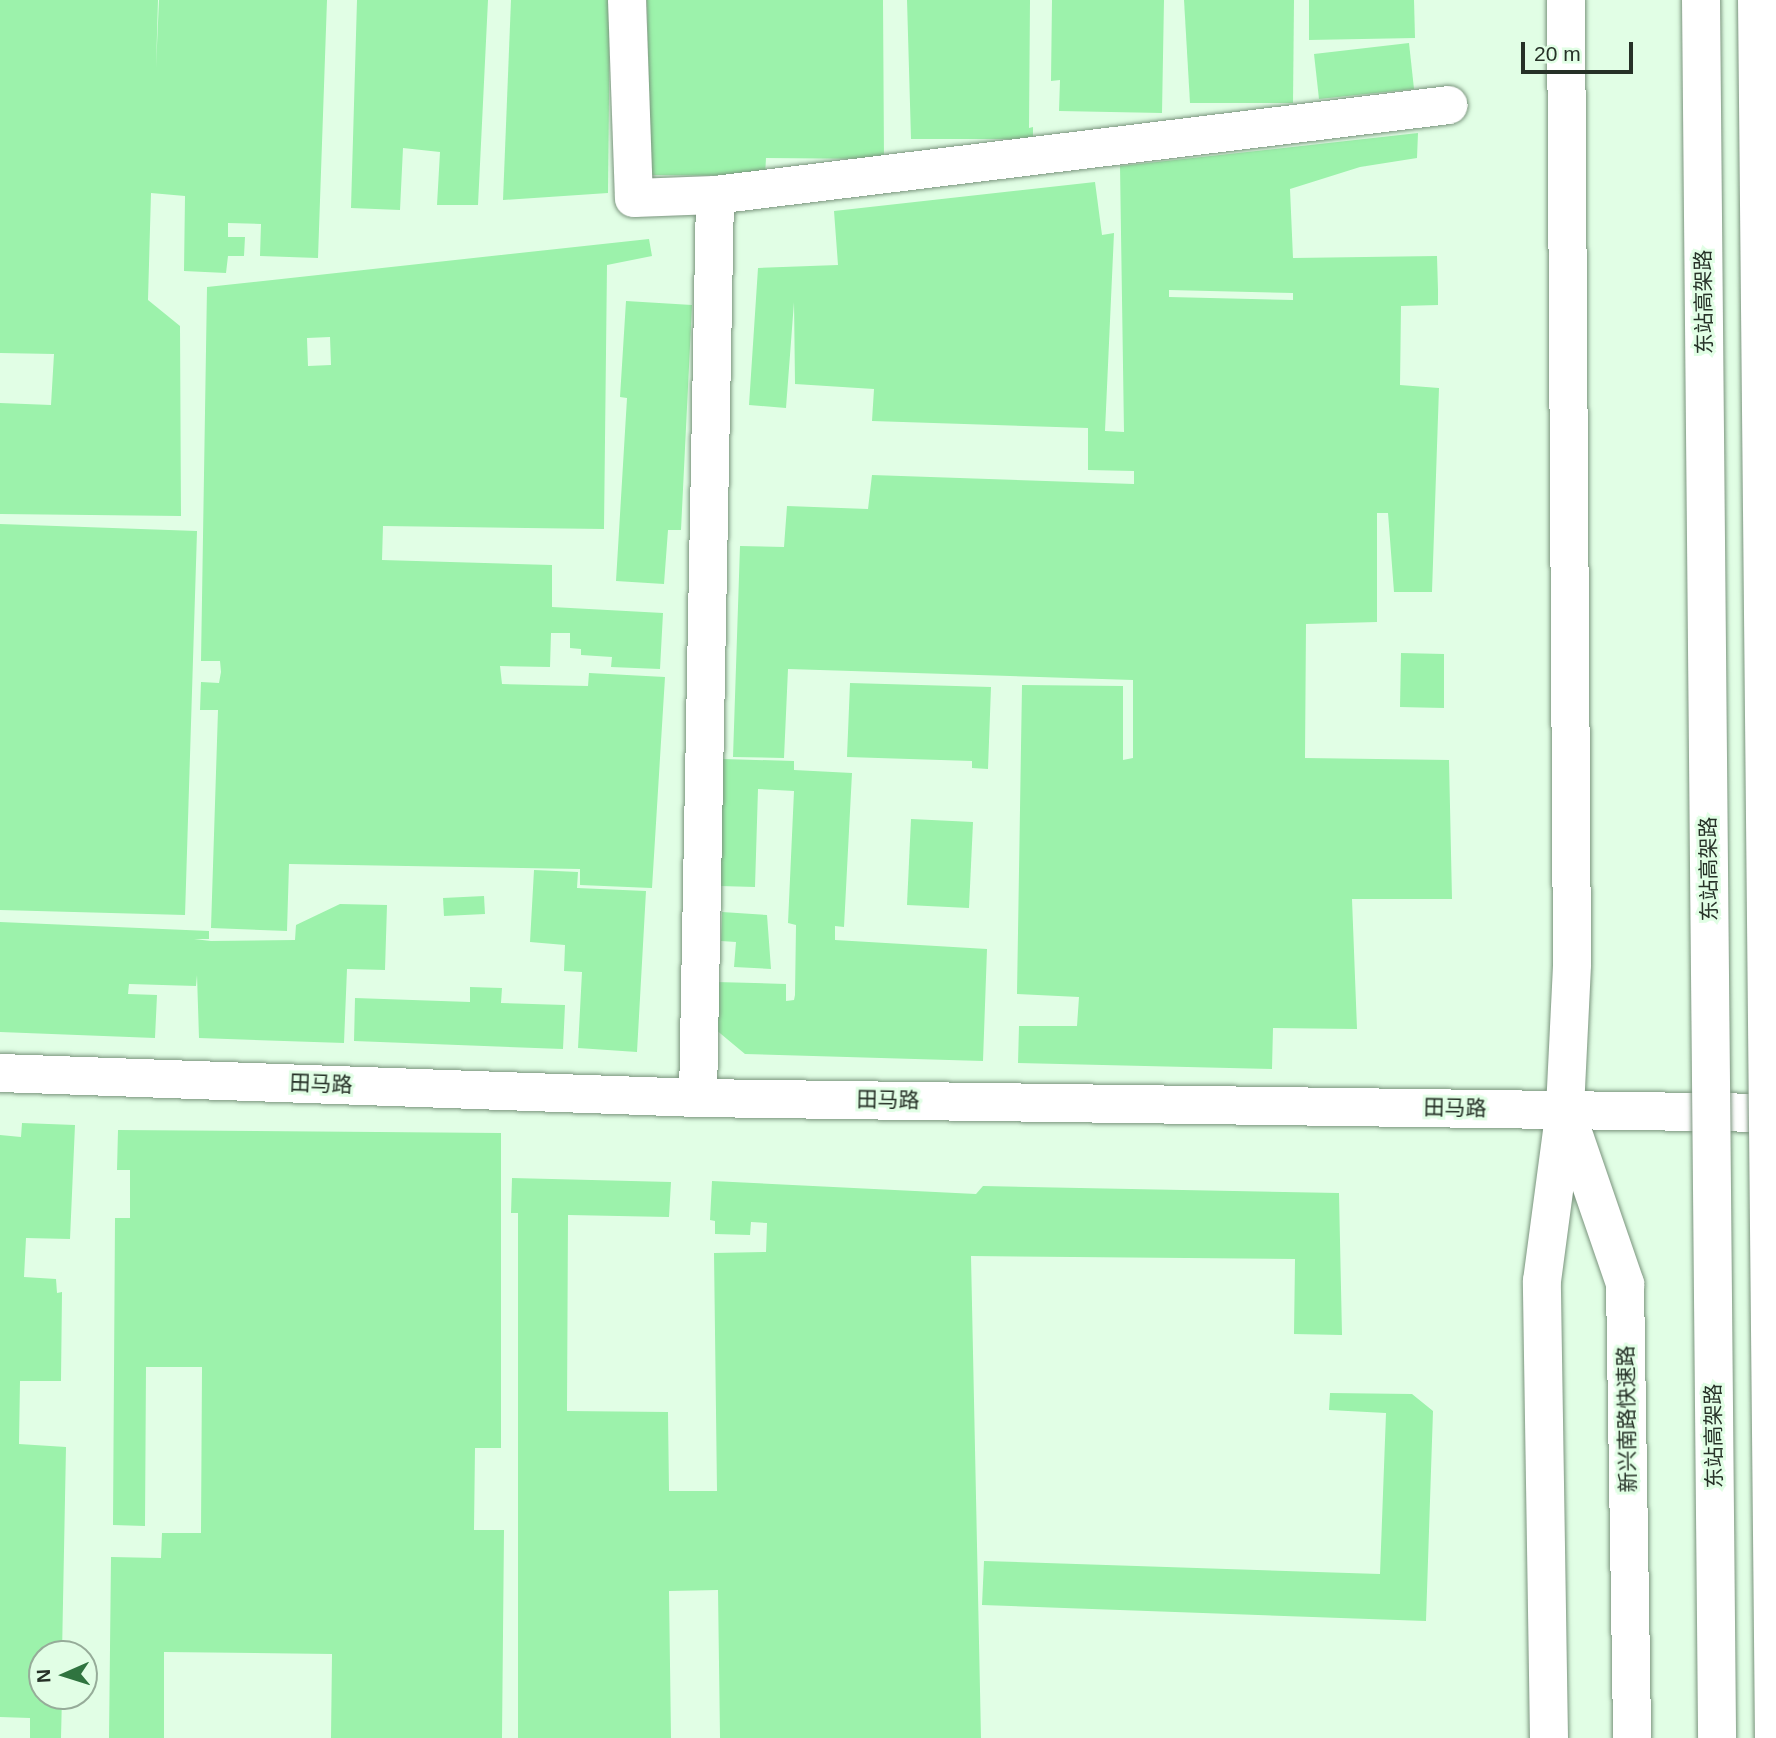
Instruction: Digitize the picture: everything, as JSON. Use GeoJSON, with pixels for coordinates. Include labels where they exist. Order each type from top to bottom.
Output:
{"type":"FeatureCollection","features":[{"type":"Feature","properties":{"kind":"main road"},"geometry":{"type":"LineString","coordinates":[[627,0],[634,198],[715,195],[1449,104]]}},
{"type":"Feature","properties":{"kind":"main road"},"geometry":{"type":"LineString","coordinates":[[1549,1738],[1542,1282],[1565,1109],[1572,964],[1566,0]]}},
{"type":"Feature","properties":{"kind":"main road","name":"东站高架路"},"geometry":{"type":"LineString","coordinates":[[1701,0],[1717,1738]]}},
{"type":"Feature","properties":{"kind":"main road"},"geometry":{"type":"LineString","coordinates":[[1757,0],[1774,1738]]}},
{"type":"Feature","properties":{"kind":"main road"},"geometry":{"type":"LineString","coordinates":[[698,1098],[715,195]]}},
{"type":"Feature","properties":{"kind":"main road","name":"田马路"},"geometry":{"type":"LineString","coordinates":[[0,1073],[698,1098],[1776,1113]]}},
{"type":"Feature","properties":{"kind":"main road","name":"新兴南路快速路"},"geometry":{"type":"LineString","coordinates":[[1565,1109],[1625,1284],[1632,1738]]}},
{"type":"Feature","properties":{"kind":"building"},"geometry":{"type":"Polygon","coordinates":[[[0,0],[158,0],[156,68],[159,0],[327,0],[318,258],[260,256],[261,224],[228,223],[228,237],[245,237],[244,256],[228,256],[226,273],[184,271],[185,196],[151,193],[148,300],[180,326],[181,516],[0,514],[0,403],[51,405],[54,354],[0,353],[0,0]]]}},
{"type":"Feature","properties":{"kind":"building"},"geometry":{"type":"Polygon","coordinates":[[[357,0],[488,0],[478,205],[437,205],[440,152],[403,148],[400,210],[351,208],[357,0]]]}},
{"type":"Feature","properties":{"kind":"building"},"geometry":{"type":"Polygon","coordinates":[[[511,0],[610,0],[608,193],[503,200],[511,0]]]}},
{"type":"Feature","properties":{"kind":"building"},"geometry":{"type":"Polygon","coordinates":[[[647,0],[883,0],[884,159],[766,158],[765,176],[651,175],[647,0]]]}},
{"type":"Feature","properties":{"kind":"building"},"geometry":{"type":"Polygon","coordinates":[[[907,0],[1030,0],[1029,128],[1033,127],[1033,139],[911,139],[907,0]]]}},
{"type":"Feature","properties":{"kind":"building"},"geometry":{"type":"Polygon","coordinates":[[[1052,0],[1164,0],[1162,113],[1059,111],[1060,80],[1051,81],[1052,0]]]}},
{"type":"Feature","properties":{"kind":"building"},"geometry":{"type":"Polygon","coordinates":[[[1184,0],[1294,0],[1293,103],[1190,103],[1184,0]]]}},
{"type":"Feature","properties":{"kind":"building"},"geometry":{"type":"Polygon","coordinates":[[[1309,0],[1414,0],[1415,38],[1309,40],[1309,0]]]}},
{"type":"Feature","properties":{"kind":"building"},"geometry":{"type":"Polygon","coordinates":[[[1409,43],[1414,89],[1319,99],[1314,54],[1409,43]]]}},
{"type":"Feature","properties":{"kind":"building"},"geometry":{"type":"Polygon","coordinates":[[[1418,133],[1417,158],[1360,167],[1290,189],[1293,258],[1437,256],[1438,290],[1438,305],[1401,306],[1400,385],[1439,388],[1432,592],[1394,592],[1388,513],[1377,513],[1377,622],[1306,624],[1305,758],[1449,760],[1452,899],[1352,899],[1357,1029],[1273,1028],[1272,1069],[1018,1063],[1019,1026],[1077,1026],[1079,997],[1017,994],[1022,685],[1123,686],[1123,760],[1133,758],[1133,680],[788,669],[784,758],[733,757],[740,546],[784,547],[787,506],[868,509],[872,475],[1134,484],[1134,471],[1088,470],[1088,428],[872,421],[874,389],[795,384],[794,302],[786,408],[749,405],[758,268],[838,265],[834,211],[1095,182],[1102,235],[1114,233],[1105,431],[1124,432],[1120,166],[1418,133]],[[1169,290],[1169,297],[1293,300],[1293,293],[1169,290]]]}},
{"type":"Feature","properties":{"kind":"building"},"geometry":{"type":"Polygon","coordinates":[[[649,239],[652,256],[607,265],[604,529],[383,526],[382,560],[552,565],[552,607],[663,613],[660,669],[611,667],[612,657],[581,655],[581,649],[570,648],[570,633],[551,633],[550,667],[500,666],[502,684],[588,686],[589,673],[665,677],[652,888],[580,885],[580,869],[289,864],[287,931],[211,928],[218,710],[200,710],[201,682],[219,683],[221,672],[220,661],[201,661],[207,287],[649,239]],[[330,337],[307,338],[308,366],[331,365],[330,337]]]}},
{"type":"Feature","properties":{"kind":"building"},"geometry":{"type":"Polygon","coordinates":[[[626,301],[692,305],[681,530],[668,530],[664,584],[616,581],[627,398],[620,397],[626,301]]]}},
{"type":"Feature","properties":{"kind":"building"},"geometry":{"type":"Polygon","coordinates":[[[0,524],[197,531],[185,915],[0,910],[0,524]]]}},
{"type":"Feature","properties":{"kind":"building"},"geometry":{"type":"Polygon","coordinates":[[[1401,653],[1444,654],[1444,708],[1400,707],[1401,653]]]}},
{"type":"Feature","properties":{"kind":"building"},"geometry":{"type":"Polygon","coordinates":[[[850,683],[991,687],[988,769],[972,768],[972,761],[847,757],[850,683]]]}},
{"type":"Feature","properties":{"kind":"building"},"geometry":{"type":"Polygon","coordinates":[[[723,759],[794,761],[794,770],[852,773],[844,927],[835,926],[835,940],[987,949],[983,1061],[745,1054],[715,1029],[716,982],[786,984],[786,1001],[794,1000],[795,995],[796,925],[788,923],[794,791],[758,789],[755,887],[720,886],[723,759]]]}},
{"type":"Feature","properties":{"kind":"building"},"geometry":{"type":"Polygon","coordinates":[[[911,819],[973,822],[969,908],[907,905],[911,819]]]}},
{"type":"Feature","properties":{"kind":"building"},"geometry":{"type":"Polygon","coordinates":[[[534,870],[578,872],[577,888],[646,891],[637,1052],[578,1048],[582,972],[564,971],[565,945],[530,942],[534,870]]]}},
{"type":"Feature","properties":{"kind":"building"},"geometry":{"type":"Polygon","coordinates":[[[484,896],[485,914],[444,916],[443,898],[484,896]]]}},
{"type":"Feature","properties":{"kind":"building"},"geometry":{"type":"Polygon","coordinates":[[[340,904],[387,905],[385,970],[347,969],[344,1043],[199,1038],[197,975],[196,986],[129,984],[128,994],[157,995],[155,1038],[0,1032],[0,922],[209,931],[209,939],[194,939],[211,941],[295,940],[296,925],[340,904]]]}},
{"type":"Feature","properties":{"kind":"building"},"geometry":{"type":"Polygon","coordinates":[[[722,912],[767,915],[771,969],[734,967],[736,942],[721,941],[722,912]]]}},
{"type":"Feature","properties":{"kind":"building"},"geometry":{"type":"Polygon","coordinates":[[[470,987],[502,988],[501,1003],[565,1005],[563,1049],[354,1041],[355,998],[470,1002],[470,987]]]}},
{"type":"Feature","properties":{"kind":"building"},"geometry":{"type":"Polygon","coordinates":[[[22,1123],[75,1125],[70,1239],[26,1238],[24,1277],[56,1279],[57,1293],[62,1292],[61,1381],[20,1381],[19,1444],[66,1447],[62,1640],[28,1640],[28,1710],[62,1710],[61,1738],[30,1738],[30,1718],[0,1717],[0,1135],[21,1137],[22,1123]]]}},
{"type":"Feature","properties":{"kind":"building"},"geometry":{"type":"Polygon","coordinates":[[[118,1130],[501,1133],[501,1448],[475,1448],[474,1530],[504,1530],[502,1738],[331,1738],[332,1654],[164,1652],[164,1738],[109,1738],[111,1557],[161,1558],[162,1533],[201,1533],[202,1367],[146,1367],[145,1526],[113,1525],[115,1218],[130,1218],[130,1170],[117,1170],[118,1130]]]}},
{"type":"Feature","properties":{"kind":"building"},"geometry":{"type":"Polygon","coordinates":[[[512,1178],[671,1182],[669,1217],[568,1215],[567,1411],[668,1412],[669,1491],[717,1491],[714,1253],[766,1252],[767,1223],[751,1222],[750,1235],[715,1234],[715,1221],[710,1220],[712,1181],[976,1194],[983,1186],[1339,1193],[1342,1335],[1294,1334],[1295,1259],[971,1256],[981,1738],[720,1738],[718,1590],[669,1591],[671,1738],[518,1738],[518,1213],[511,1213],[512,1178]]]}},
{"type":"Feature","properties":{"kind":"building"},"geometry":{"type":"Polygon","coordinates":[[[1330,1393],[1412,1394],[1433,1411],[1426,1621],[982,1605],[984,1561],[1380,1574],[1386,1413],[1329,1410],[1330,1393]]]}}]}
